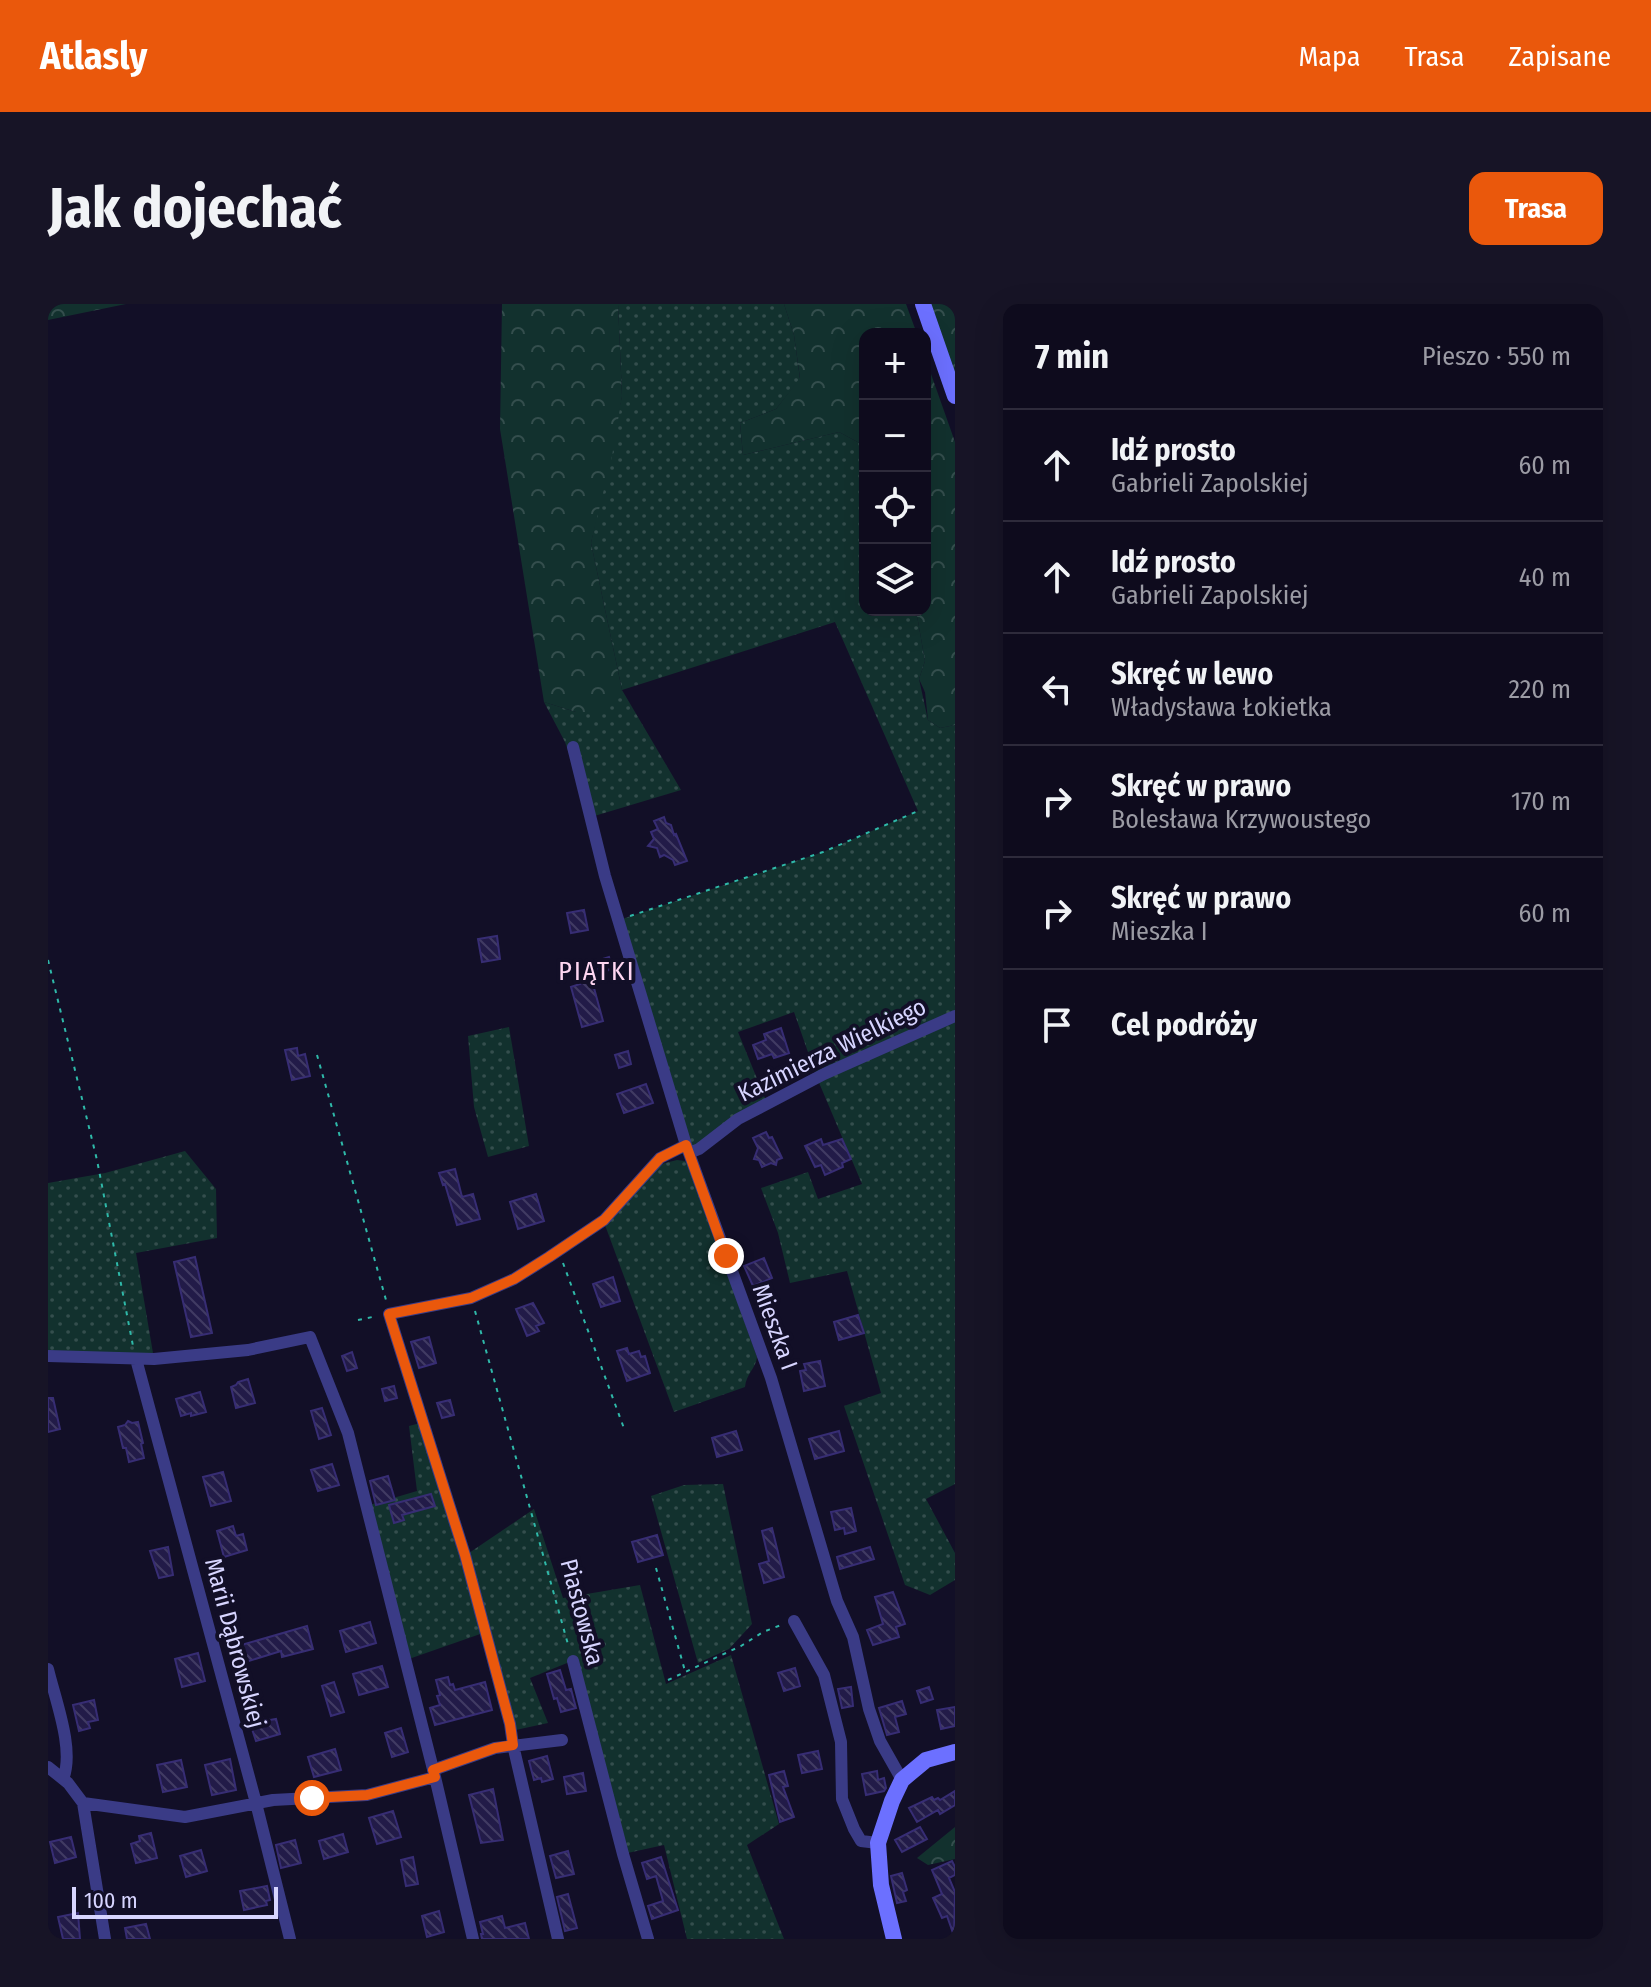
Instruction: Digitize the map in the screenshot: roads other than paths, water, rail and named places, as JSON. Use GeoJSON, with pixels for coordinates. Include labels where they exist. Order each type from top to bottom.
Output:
{"type":"FeatureCollection","features":[{"type":"Feature","properties":{"kind":"street"},"geometry":{"type":"LineString","coordinates":[[923,304],[955,396]]}},
{"type":"Feature","properties":{"kind":"street","name":"Mieszka I"},"geometry":{"type":"LineString","coordinates":[[573,747],[605,876],[688,1149],[771,1378],[837,1601],[853,1637],[869,1709],[880,1741],[902,1780]]}},
{"type":"Feature","properties":{"kind":"street","name":"Kazimierza Wielkiego"},"geometry":{"type":"LineString","coordinates":[[513,1745],[465,1555],[389,1314],[471,1298],[514,1279],[604,1220],[660,1158],[688,1149],[699,1149],[738,1119],[824,1074],[955,1016]]}},
{"type":"Feature","properties":{"kind":"street"},"geometry":{"type":"LineString","coordinates":[[48,1356],[154,1359],[248,1350],[310,1337],[348,1433],[473,1939]]}},
{"type":"Feature","properties":{"kind":"street","name":"Marii Dąbrowskiej"},"geometry":{"type":"LineString","coordinates":[[136,1359],[290,1939]]}},
{"type":"Feature","properties":{"kind":"street"},"geometry":{"type":"LineString","coordinates":[[794,1621],[824,1675],[841,1742],[842,1799],[861,1841],[878,1843]]}},
{"type":"Feature","properties":{"kind":"street","name":"Piastowska"},"geometry":{"type":"LineString","coordinates":[[573,1661],[648,1939]]}},
{"type":"Feature","properties":{"kind":"street"},"geometry":{"type":"LineString","coordinates":[[48,1669],[65,1737],[67,1763],[63,1779]]}},
{"type":"Feature","properties":{"kind":"street"},"geometry":{"type":"LineString","coordinates":[[83,1803],[185,1817],[273,1800],[367,1795],[434,1773],[495,1748],[562,1740]]}},
{"type":"Feature","properties":{"kind":"street"},"geometry":{"type":"LineString","coordinates":[[513,1745],[558,1939]]}},
{"type":"Feature","properties":{"kind":"street"},"geometry":{"type":"LineString","coordinates":[[894,1939],[881,1885],[878,1843],[902,1780],[926,1760],[955,1752]]}},
{"type":"Feature","properties":{"kind":"street"},"geometry":{"type":"LineString","coordinates":[[48,1767],[83,1803],[105,1939]]}},
{"type":"Feature","properties":{"kind":"district","name":"PIĄTKI"},"geometry":{"type":"Point","coordinates":[597,971]}}]}
